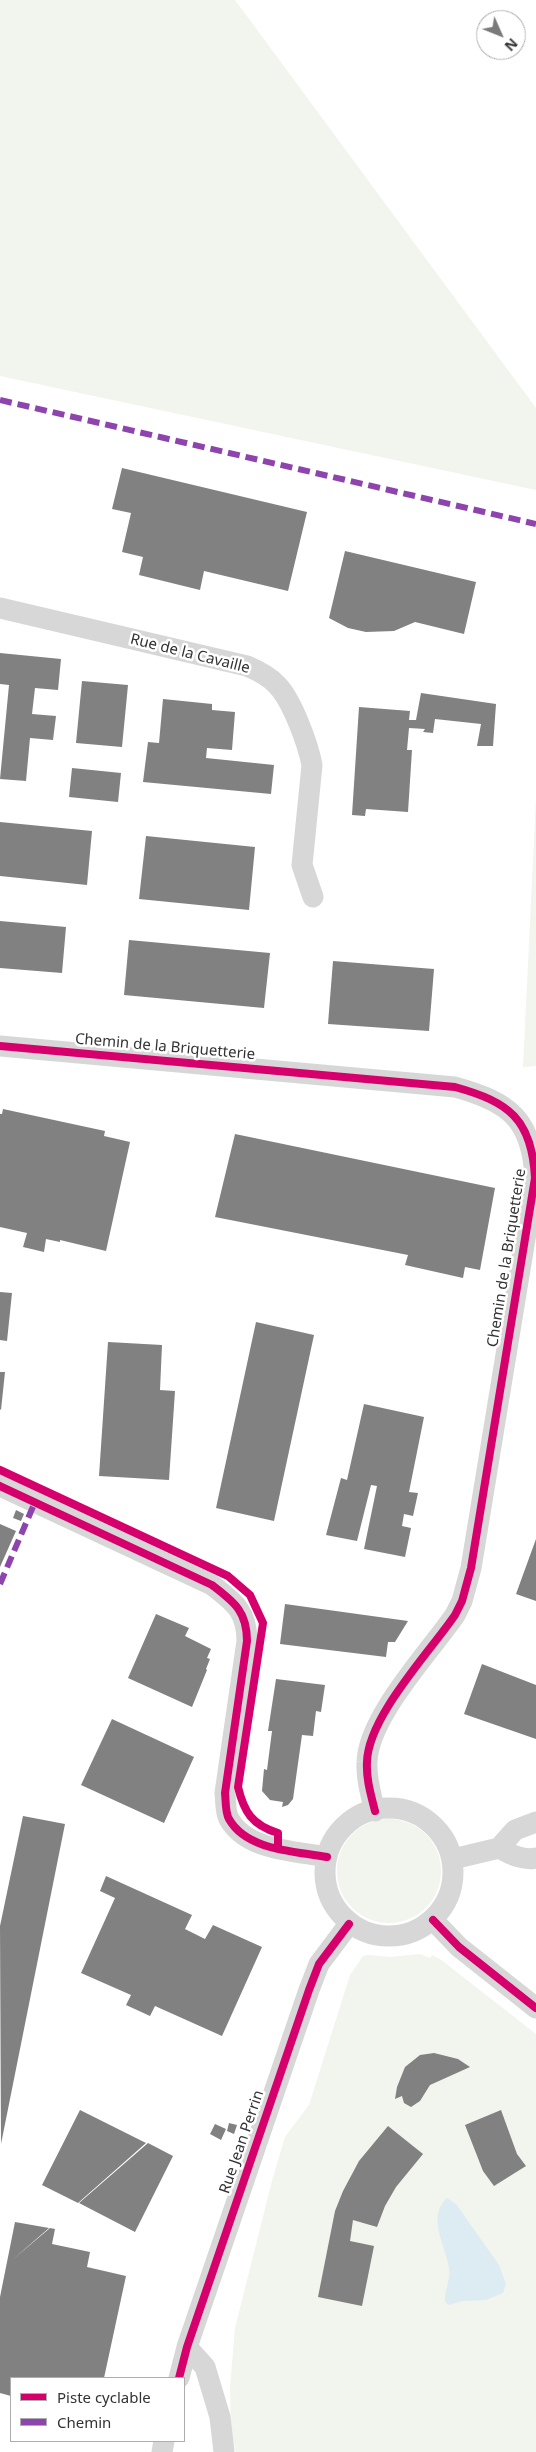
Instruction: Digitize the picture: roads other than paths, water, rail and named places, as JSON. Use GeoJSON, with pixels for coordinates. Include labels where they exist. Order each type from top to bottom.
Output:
{"type":"FeatureCollection","features":[{"type":"Feature","properties":{"kind":"street","name":"Rue de la Cavaille"},"geometry":{"type":"LineString","coordinates":[[0,608],[247,666],[262,672],[278,685],[289,704],[309,752],[312,765],[302,865],[313,896]]}},
{"type":"Feature","properties":{"kind":"street","name":"Chemin de la Briquetterie"},"geometry":{"type":"LineString","coordinates":[[0,1046],[454,1087],[479,1094],[501,1104],[521,1124],[527,1134],[534,1152],[535,1178],[471,1568],[462,1601],[455,1615],[391,1702],[372,1740],[366,1760],[367,1777],[375,1811]]}},
{"type":"Feature","properties":{"kind":"street"},"geometry":{"type":"LineString","coordinates":[[0,1486],[212,1584],[232,1600],[241,1611],[247,1626],[247,1641],[225,1793],[228,1818],[237,1829],[261,1844],[327,1857]]}},
{"type":"Feature","properties":{"kind":"street"},"geometry":{"type":"LineString","coordinates":[[387,1807],[416,1813],[441,1832],[453,1859],[452,1892],[433,1920],[407,1935],[376,1936],[349,1924],[331,1902],[325,1880],[327,1857],[332,1842],[354,1817],[375,1811],[387,1807]]}},
{"type":"Feature","properties":{"kind":"street"},"geometry":{"type":"LineString","coordinates":[[453,1859],[499,1848],[514,1830],[536,1822]]}},
{"type":"Feature","properties":{"kind":"street"},"geometry":{"type":"LineString","coordinates":[[499,1848],[514,1855],[531,1859],[536,1858]]}},
{"type":"Feature","properties":{"kind":"street"},"geometry":{"type":"LineString","coordinates":[[433,1920],[459,1947],[536,2008]]}},
{"type":"Feature","properties":{"kind":"street","name":"Rue Jean Perrin"},"geometry":{"type":"LineString","coordinates":[[179,2377],[187,2346],[309,1990],[319,1964],[349,1924]]}},
{"type":"Feature","properties":{"kind":"street"},"geometry":{"type":"LineString","coordinates":[[187,2346],[205,2367],[220,2417],[224,2452]]}}]}
